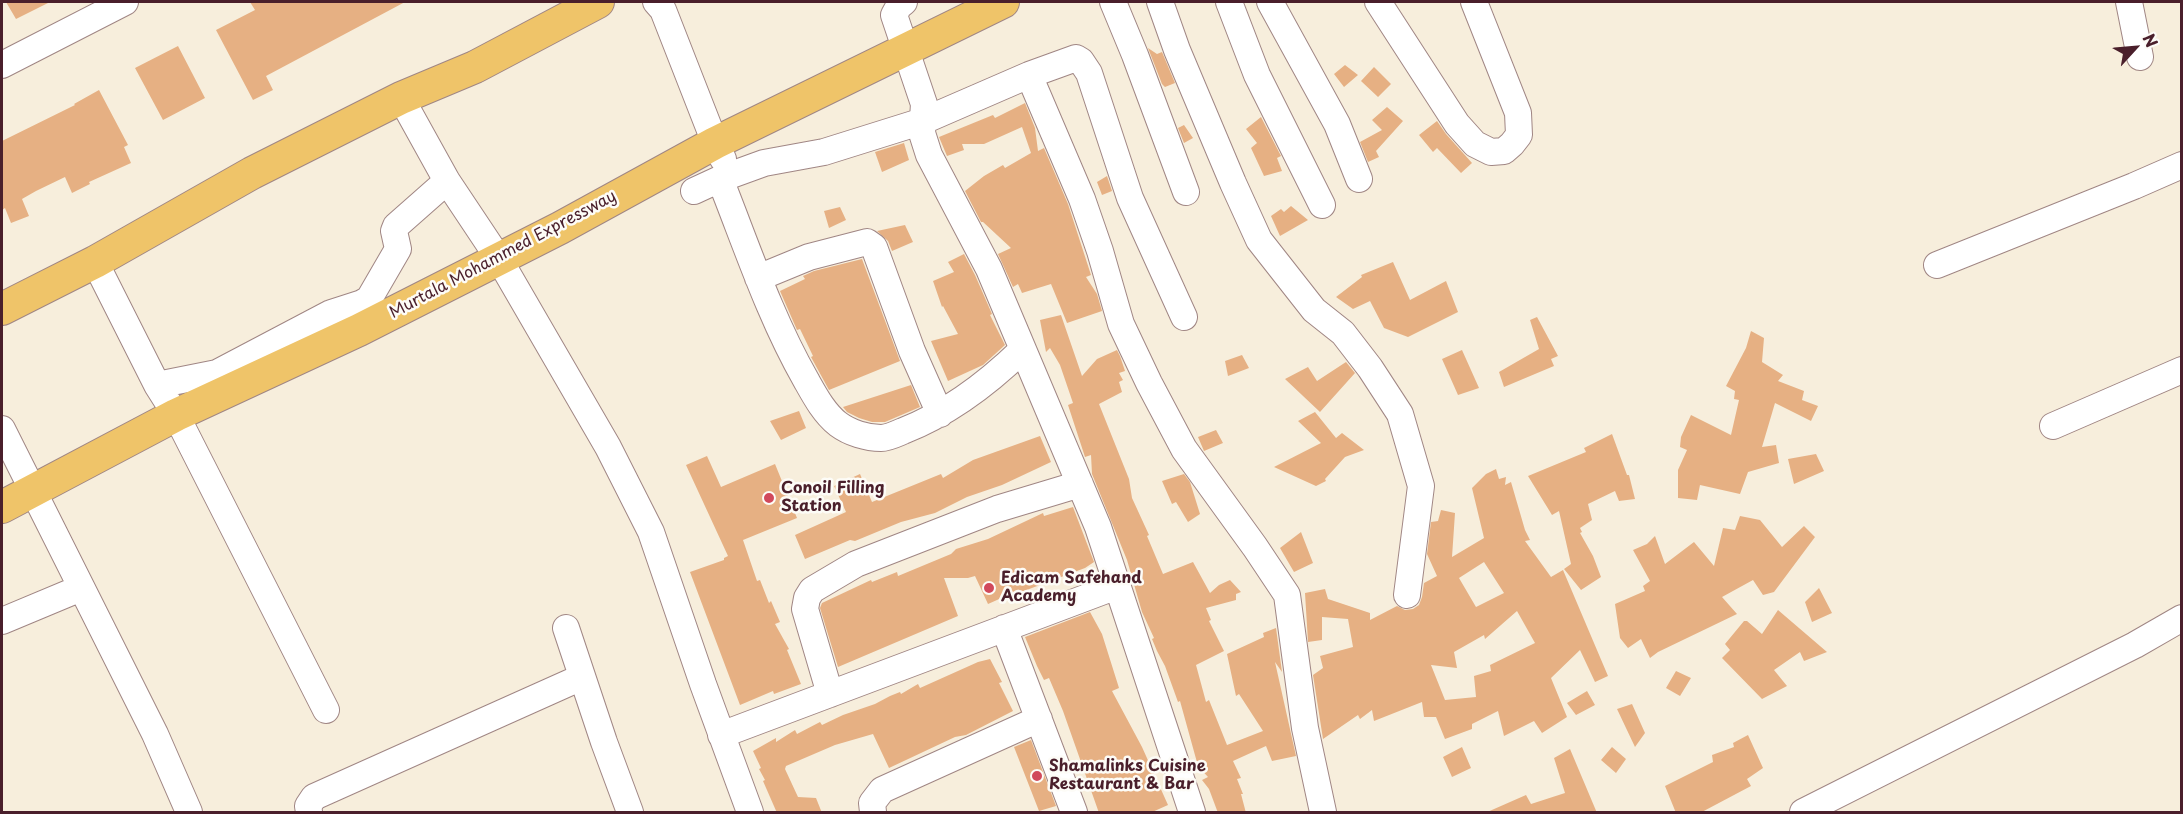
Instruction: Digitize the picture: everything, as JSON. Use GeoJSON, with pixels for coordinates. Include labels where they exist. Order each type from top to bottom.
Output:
{"type":"FeatureCollection","features":[{"type":"Feature","properties":{"kind":"main road"},"geometry":{"type":"LineString","coordinates":[[2,309],[95,261],[252,173],[401,98],[476,67],[598,2]]}},
{"type":"Feature","properties":{"kind":"main road","name":"Murtala Mohammed Expressway"},"geometry":{"type":"LineString","coordinates":[[2,507],[176,415],[359,330],[560,228],[715,143],[1004,2]]}},
{"type":"Feature","properties":{"kind":"street"},"geometry":{"type":"LineString","coordinates":[[2,65],[125,2]]}},
{"type":"Feature","properties":{"kind":"street"},"geometry":{"type":"LineString","coordinates":[[656,2],[663,10],[715,143],[758,278],[793,358],[822,407],[838,424],[852,433],[883,439],[924,423],[957,404],[995,377],[1023,350]]}},
{"type":"Feature","properties":{"kind":"street"},"geometry":{"type":"LineString","coordinates":[[904,2],[894,15],[924,104],[922,133],[929,155],[989,268],[1098,527],[1192,813]]}},
{"type":"Feature","properties":{"kind":"street"},"geometry":{"type":"LineString","coordinates":[[1113,2],[1136,56],[1186,192]]}},
{"type":"Feature","properties":{"kind":"street"},"geometry":{"type":"LineString","coordinates":[[1160,2],[1177,50],[1233,183],[1260,240],[1314,310],[1342,333],[1370,368],[1400,414],[1421,486],[1407,595]]}},
{"type":"Feature","properties":{"kind":"street"},"geometry":{"type":"LineString","coordinates":[[1229,2],[1257,75],[1323,205]]}},
{"type":"Feature","properties":{"kind":"street"},"geometry":{"type":"LineString","coordinates":[[1270,2],[1337,124],[1359,179]]}},
{"type":"Feature","properties":{"kind":"street"},"geometry":{"type":"LineString","coordinates":[[1378,2],[1457,124],[1475,144],[1491,152],[1504,151],[1519,135],[1518,113],[1474,2]]}},
{"type":"Feature","properties":{"kind":"street"},"geometry":{"type":"LineString","coordinates":[[2128,2],[2140,57]]}},
{"type":"Feature","properties":{"kind":"street"},"geometry":{"type":"LineString","coordinates":[[694,191],[764,163],[824,152],[923,121],[1029,75],[1076,58],[1081,61],[1089,73],[1130,198],[1184,317]]}},
{"type":"Feature","properties":{"kind":"street"},"geometry":{"type":"LineString","coordinates":[[1029,75],[1082,199],[1121,324],[1149,383],[1184,449],[1274,574],[1287,596],[1305,728],[1323,813]]}},
{"type":"Feature","properties":{"kind":"street"},"geometry":{"type":"LineString","coordinates":[[401,98],[447,181],[499,259],[608,447],[651,532],[750,813]]}},
{"type":"Feature","properties":{"kind":"street"},"geometry":{"type":"LineString","coordinates":[[1936,265],[2123,191],[2181,165]]}},
{"type":"Feature","properties":{"kind":"street"},"geometry":{"type":"LineString","coordinates":[[157,384],[217,373],[332,313],[362,303],[369,298],[398,249],[394,231],[396,226],[447,181]]}},
{"type":"Feature","properties":{"kind":"street"},"geometry":{"type":"LineString","coordinates":[[758,278],[809,256],[867,242],[874,248],[912,351],[940,414]]}},
{"type":"Feature","properties":{"kind":"street"},"geometry":{"type":"LineString","coordinates":[[95,261],[326,710]]}},
{"type":"Feature","properties":{"kind":"street"},"geometry":{"type":"LineString","coordinates":[[2053,426],[2181,370]]}},
{"type":"Feature","properties":{"kind":"street"},"geometry":{"type":"LineString","coordinates":[[2,429],[155,734],[189,813]]}},
{"type":"Feature","properties":{"kind":"street"},"geometry":{"type":"LineString","coordinates":[[830,694],[805,609],[807,598],[812,590],[856,564],[997,509],[1080,484]]}},
{"type":"Feature","properties":{"kind":"street"},"geometry":{"type":"LineString","coordinates":[[721,735],[1117,586]]}},
{"type":"Feature","properties":{"kind":"street"},"geometry":{"type":"LineString","coordinates":[[2,621],[81,588]]}},
{"type":"Feature","properties":{"kind":"street"},"geometry":{"type":"LineString","coordinates":[[1803,813],[2135,645],[2181,618]]}},
{"type":"Feature","properties":{"kind":"street"},"geometry":{"type":"LineString","coordinates":[[566,628],[630,813]]}},
{"type":"Feature","properties":{"kind":"street"},"geometry":{"type":"LineString","coordinates":[[1004,628],[1074,813]]}},
{"type":"Feature","properties":{"kind":"street"},"geometry":{"type":"LineString","coordinates":[[309,813],[309,806],[314,797],[582,677]]}},
{"type":"Feature","properties":{"kind":"street"},"geometry":{"type":"LineString","coordinates":[[873,813],[872,803],[882,790],[1039,719]]}},
{"type":"Feature","properties":{"kind":"building"},"geometry":{"type":"Polygon","coordinates":[[[6,2],[50,2],[16,19],[6,2]]]}},
{"type":"Feature","properties":{"kind":"building"},"geometry":{"type":"Polygon","coordinates":[[[250,2],[405,2],[266,76],[273,90],[253,100],[216,30],[255,10],[250,2]]]}},
{"type":"Feature","properties":{"kind":"building"},"geometry":{"type":"Polygon","coordinates":[[[178,46],[205,98],[163,120],[135,68],[178,46]]]}},
{"type":"Feature","properties":{"kind":"building"},"geometry":{"type":"Polygon","coordinates":[[[1148,48],[1157,54],[1162,52],[1175,83],[1165,87],[1162,84],[1148,48]]]}},
{"type":"Feature","properties":{"kind":"building"},"geometry":{"type":"Polygon","coordinates":[[[1345,65],[1358,75],[1344,87],[1334,74],[1345,65]]]}},
{"type":"Feature","properties":{"kind":"building"},"geometry":{"type":"Polygon","coordinates":[[[1374,67],[1391,84],[1378,97],[1361,81],[1374,67]]]}},
{"type":"Feature","properties":{"kind":"building"},"geometry":{"type":"Polygon","coordinates":[[[99,90],[128,145],[124,147],[131,163],[89,182],[90,184],[72,193],[65,177],[36,191],[22,199],[29,216],[11,223],[5,208],[2,210],[2,141],[75,105],[99,90]]]}},
{"type":"Feature","properties":{"kind":"building"},"geometry":{"type":"Polygon","coordinates":[[[1025,103],[1035,128],[1038,151],[1044,148],[1068,204],[1091,275],[1086,277],[1097,294],[1102,311],[1067,323],[1051,284],[1022,293],[1018,284],[1013,287],[998,254],[1011,248],[981,222],[965,191],[1003,165],[1005,168],[1031,153],[1022,127],[984,144],[962,144],[964,150],[947,156],[939,137],[993,115],[995,118],[1025,103]]]}},
{"type":"Feature","properties":{"kind":"building"},"geometry":{"type":"Polygon","coordinates":[[[1387,107],[1403,121],[1376,151],[1379,157],[1368,162],[1360,142],[1382,130],[1372,120],[1387,107]]]}},
{"type":"Feature","properties":{"kind":"building"},"geometry":{"type":"Polygon","coordinates":[[[1261,117],[1281,156],[1277,158],[1282,171],[1264,176],[1251,148],[1257,143],[1246,129],[1261,117]]]}},
{"type":"Feature","properties":{"kind":"building"},"geometry":{"type":"Polygon","coordinates":[[[1437,121],[1472,163],[1461,173],[1437,148],[1433,152],[1419,135],[1437,121]]]}},
{"type":"Feature","properties":{"kind":"building"},"geometry":{"type":"Polygon","coordinates":[[[1184,125],[1193,138],[1184,143],[1178,128],[1184,125]]]}},
{"type":"Feature","properties":{"kind":"building"},"geometry":{"type":"Polygon","coordinates":[[[904,143],[909,160],[882,172],[875,152],[904,143]]]}},
{"type":"Feature","properties":{"kind":"building"},"geometry":{"type":"Polygon","coordinates":[[[1107,176],[1112,191],[1102,195],[1097,182],[1107,176]]]}},
{"type":"Feature","properties":{"kind":"building"},"geometry":{"type":"Polygon","coordinates":[[[1291,206],[1308,220],[1280,236],[1271,216],[1281,209],[1284,212],[1291,206]]]}},
{"type":"Feature","properties":{"kind":"building"},"geometry":{"type":"Polygon","coordinates":[[[840,207],[846,220],[829,228],[824,211],[840,207]]]}},
{"type":"Feature","properties":{"kind":"building"},"geometry":{"type":"Polygon","coordinates":[[[905,225],[913,242],[892,251],[888,241],[877,231],[905,225]]]}},
{"type":"Feature","properties":{"kind":"building"},"geometry":{"type":"Polygon","coordinates":[[[964,254],[1005,345],[983,365],[948,381],[931,341],[958,334],[942,307],[933,281],[954,272],[948,262],[964,254]]]}},
{"type":"Feature","properties":{"kind":"building"},"geometry":{"type":"Polygon","coordinates":[[[862,259],[900,361],[829,390],[811,357],[813,356],[800,329],[797,330],[780,291],[805,279],[803,276],[814,271],[862,259]]]}},
{"type":"Feature","properties":{"kind":"building"},"geometry":{"type":"Polygon","coordinates":[[[1393,262],[1410,300],[1446,281],[1458,312],[1408,337],[1384,328],[1370,301],[1353,309],[1336,297],[1362,277],[1361,275],[1393,262]]]}},
{"type":"Feature","properties":{"kind":"building"},"geometry":{"type":"Polygon","coordinates":[[[1061,315],[1082,376],[1097,359],[1117,350],[1120,356],[1125,371],[1119,373],[1123,380],[1119,382],[1122,392],[1099,404],[1129,479],[1132,498],[1163,574],[1193,562],[1210,593],[1219,585],[1230,580],[1241,592],[1236,594],[1236,600],[1206,608],[1211,620],[1209,621],[1224,651],[1196,665],[1206,702],[1209,700],[1227,745],[1263,731],[1239,694],[1236,696],[1227,654],[1264,637],[1263,633],[1276,628],[1282,672],[1275,662],[1296,756],[1272,761],[1266,746],[1233,761],[1241,778],[1237,779],[1243,794],[1241,794],[1246,813],[1218,813],[1209,789],[1202,780],[1208,777],[1198,766],[1180,701],[1178,702],[1142,612],[1127,560],[1092,474],[1091,455],[1085,457],[1068,405],[1073,403],[1060,365],[1050,348],[1046,352],[1040,320],[1061,315]]]}},
{"type":"Feature","properties":{"kind":"building"},"geometry":{"type":"Polygon","coordinates":[[[1537,317],[1558,356],[1551,359],[1554,366],[1504,387],[1499,372],[1539,349],[1530,320],[1537,317]]]}},
{"type":"Feature","properties":{"kind":"building"},"geometry":{"type":"Polygon","coordinates":[[[1751,331],[1764,338],[1762,362],[1783,375],[1778,381],[1804,391],[1802,400],[1818,406],[1811,421],[1775,403],[1762,447],[1776,445],[1779,463],[1748,472],[1740,494],[1700,485],[1697,500],[1678,498],[1678,470],[1687,450],[1680,447],[1681,437],[1691,415],[1731,435],[1739,400],[1734,399],[1735,391],[1726,386],[1746,348],[1751,331]]]}},
{"type":"Feature","properties":{"kind":"building"},"geometry":{"type":"Polygon","coordinates":[[[1462,350],[1479,388],[1458,395],[1442,359],[1462,350]]]}},
{"type":"Feature","properties":{"kind":"building"},"geometry":{"type":"Polygon","coordinates":[[[1242,355],[1249,368],[1228,376],[1225,361],[1242,355]]]}},
{"type":"Feature","properties":{"kind":"building"},"geometry":{"type":"Polygon","coordinates":[[[1346,362],[1355,373],[1320,412],[1285,379],[1308,367],[1317,381],[1346,362]]]}},
{"type":"Feature","properties":{"kind":"building"},"geometry":{"type":"Polygon","coordinates":[[[911,385],[920,407],[885,422],[872,422],[859,418],[847,412],[843,407],[911,385]]]}},
{"type":"Feature","properties":{"kind":"building"},"geometry":{"type":"Polygon","coordinates":[[[799,411],[806,428],[781,440],[770,421],[799,411]]]}},
{"type":"Feature","properties":{"kind":"building"},"geometry":{"type":"Polygon","coordinates":[[[1315,412],[1336,438],[1342,433],[1364,450],[1345,457],[1325,479],[1326,481],[1316,486],[1274,467],[1321,443],[1298,421],[1315,412]]]}},
{"type":"Feature","properties":{"kind":"building"},"geometry":{"type":"Polygon","coordinates":[[[1216,430],[1223,443],[1204,451],[1198,437],[1216,430]]]}},
{"type":"Feature","properties":{"kind":"building"},"geometry":{"type":"Polygon","coordinates":[[[1612,434],[1627,475],[1629,475],[1635,499],[1619,501],[1615,491],[1588,504],[1592,520],[1580,528],[1582,532],[1580,533],[1593,556],[1601,577],[1581,590],[1564,569],[1571,564],[1559,511],[1552,515],[1528,476],[1586,452],[1584,448],[1612,434]]]}},
{"type":"Feature","properties":{"kind":"building"},"geometry":{"type":"Polygon","coordinates":[[[1040,436],[1051,462],[935,513],[901,522],[855,541],[850,540],[805,559],[795,535],[846,512],[834,486],[860,474],[872,502],[941,474],[943,478],[973,460],[1040,436]]]}},
{"type":"Feature","properties":{"kind":"building"},"geometry":{"type":"Polygon","coordinates":[[[1816,454],[1824,471],[1794,484],[1788,459],[1816,454]]]}},
{"type":"Feature","properties":{"kind":"building"},"geometry":{"type":"Polygon","coordinates":[[[707,456],[721,487],[775,464],[797,518],[743,540],[757,581],[760,580],[780,622],[775,624],[789,649],[787,650],[801,684],[774,694],[773,691],[740,705],[690,572],[724,560],[728,556],[686,465],[707,456]]]}},
{"type":"Feature","properties":{"kind":"building"},"geometry":{"type":"Polygon","coordinates":[[[1496,469],[1499,479],[1506,477],[1505,485],[1511,482],[1530,540],[1525,541],[1551,577],[1563,570],[1608,676],[1595,682],[1580,650],[1551,678],[1567,717],[1542,733],[1534,721],[1504,736],[1498,711],[1472,724],[1472,729],[1445,739],[1436,717],[1424,717],[1422,702],[1374,721],[1372,710],[1360,719],[1358,715],[1323,739],[1313,675],[1323,668],[1320,656],[1353,647],[1348,619],[1322,617],[1322,640],[1308,642],[1305,593],[1325,589],[1328,599],[1370,613],[1370,620],[1397,606],[1405,610],[1413,609],[1419,605],[1424,583],[1437,576],[1427,554],[1431,522],[1438,521],[1441,510],[1455,513],[1452,557],[1484,538],[1472,488],[1486,474],[1496,469]],[[1484,562],[1459,578],[1476,607],[1504,593],[1484,562]],[[1517,611],[1485,639],[1484,635],[1454,652],[1457,668],[1431,665],[1445,700],[1476,697],[1474,676],[1491,671],[1490,665],[1535,643],[1517,611]]]}},
{"type":"Feature","properties":{"kind":"building"},"geometry":{"type":"Polygon","coordinates":[[[1184,474],[1190,482],[1200,514],[1188,522],[1176,502],[1172,504],[1162,481],[1184,474]]]}},
{"type":"Feature","properties":{"kind":"building"},"geometry":{"type":"Polygon","coordinates":[[[1073,507],[1094,562],[1085,568],[1016,594],[1015,592],[988,604],[975,576],[944,578],[958,616],[838,667],[820,608],[822,603],[871,580],[872,582],[897,572],[898,576],[951,554],[956,549],[988,539],[1043,513],[1044,516],[1073,507]]]}},
{"type":"Feature","properties":{"kind":"building"},"geometry":{"type":"Polygon","coordinates":[[[1740,516],[1760,520],[1782,547],[1804,526],[1815,537],[1774,592],[1763,595],[1753,580],[1722,597],[1737,614],[1650,658],[1641,639],[1628,648],[1620,638],[1615,604],[1645,591],[1643,586],[1650,581],[1633,550],[1647,544],[1655,536],[1665,564],[1694,542],[1714,566],[1723,528],[1735,530],[1740,516]]]}},
{"type":"Feature","properties":{"kind":"building"},"geometry":{"type":"Polygon","coordinates":[[[1301,532],[1313,563],[1294,572],[1280,548],[1301,532]]]}},
{"type":"Feature","properties":{"kind":"building"},"geometry":{"type":"Polygon","coordinates":[[[1819,588],[1832,613],[1812,622],[1805,602],[1819,588]]]}},
{"type":"Feature","properties":{"kind":"building"},"geometry":{"type":"Polygon","coordinates":[[[1778,610],[1827,652],[1804,661],[1800,652],[1774,670],[1787,686],[1762,699],[1722,658],[1730,650],[1725,644],[1744,621],[1762,634],[1778,610]]]}},
{"type":"Feature","properties":{"kind":"building"},"geometry":{"type":"Polygon","coordinates":[[[1090,612],[1102,634],[1119,688],[1112,691],[1142,747],[1168,805],[1150,813],[1099,813],[1063,711],[1049,678],[1044,680],[1025,637],[1090,612]]]}},
{"type":"Feature","properties":{"kind":"building"},"geometry":{"type":"Polygon","coordinates":[[[990,659],[1013,711],[966,735],[955,737],[889,768],[873,734],[835,745],[786,766],[785,769],[798,797],[816,798],[822,813],[777,813],[753,751],[776,738],[776,742],[795,730],[797,734],[820,722],[822,725],[900,692],[901,694],[918,684],[920,688],[978,662],[990,659]]]}},
{"type":"Feature","properties":{"kind":"building"},"geometry":{"type":"Polygon","coordinates":[[[1676,671],[1691,678],[1680,696],[1666,688],[1676,671]]]}},
{"type":"Feature","properties":{"kind":"building"},"geometry":{"type":"Polygon","coordinates":[[[1587,691],[1595,705],[1576,715],[1567,703],[1587,691]]]}},
{"type":"Feature","properties":{"kind":"building"},"geometry":{"type":"Polygon","coordinates":[[[1632,704],[1645,733],[1635,747],[1617,709],[1632,704]]]}},
{"type":"Feature","properties":{"kind":"building"},"geometry":{"type":"Polygon","coordinates":[[[1748,735],[1763,768],[1747,779],[1751,786],[1700,813],[1676,813],[1665,786],[1713,762],[1712,755],[1734,747],[1733,743],[1748,735]]]}},
{"type":"Feature","properties":{"kind":"building","name":"Shamalinks Cuisine Restaurant & Bar"},"geometry":{"type":"Polygon","coordinates":[[[1031,740],[1056,806],[1039,811],[1014,747],[1031,740]]]}},
{"type":"Feature","properties":{"kind":"building"},"geometry":{"type":"Polygon","coordinates":[[[1462,747],[1471,768],[1452,777],[1443,757],[1462,747]]]}},
{"type":"Feature","properties":{"kind":"building"},"geometry":{"type":"Polygon","coordinates":[[[1612,747],[1626,759],[1616,773],[1601,760],[1612,747]]]}},
{"type":"Feature","properties":{"kind":"building"},"geometry":{"type":"Polygon","coordinates":[[[1570,749],[1597,813],[1485,813],[1526,795],[1531,804],[1565,793],[1554,758],[1570,749]]]}},
{"type":"Feature","properties":{"kind":"place","name":"Conoil Filling Station"},"geometry":{"type":"Point","coordinates":[769,498]}},
{"type":"Feature","properties":{"kind":"place","name":"Edicam Safehand Academy"},"geometry":{"type":"Point","coordinates":[989,588]}},
{"type":"Feature","properties":{"kind":"place","name":"Shamalinks Cuisine Restaurant & Bar"},"geometry":{"type":"Point","coordinates":[1037,776]}}]}
